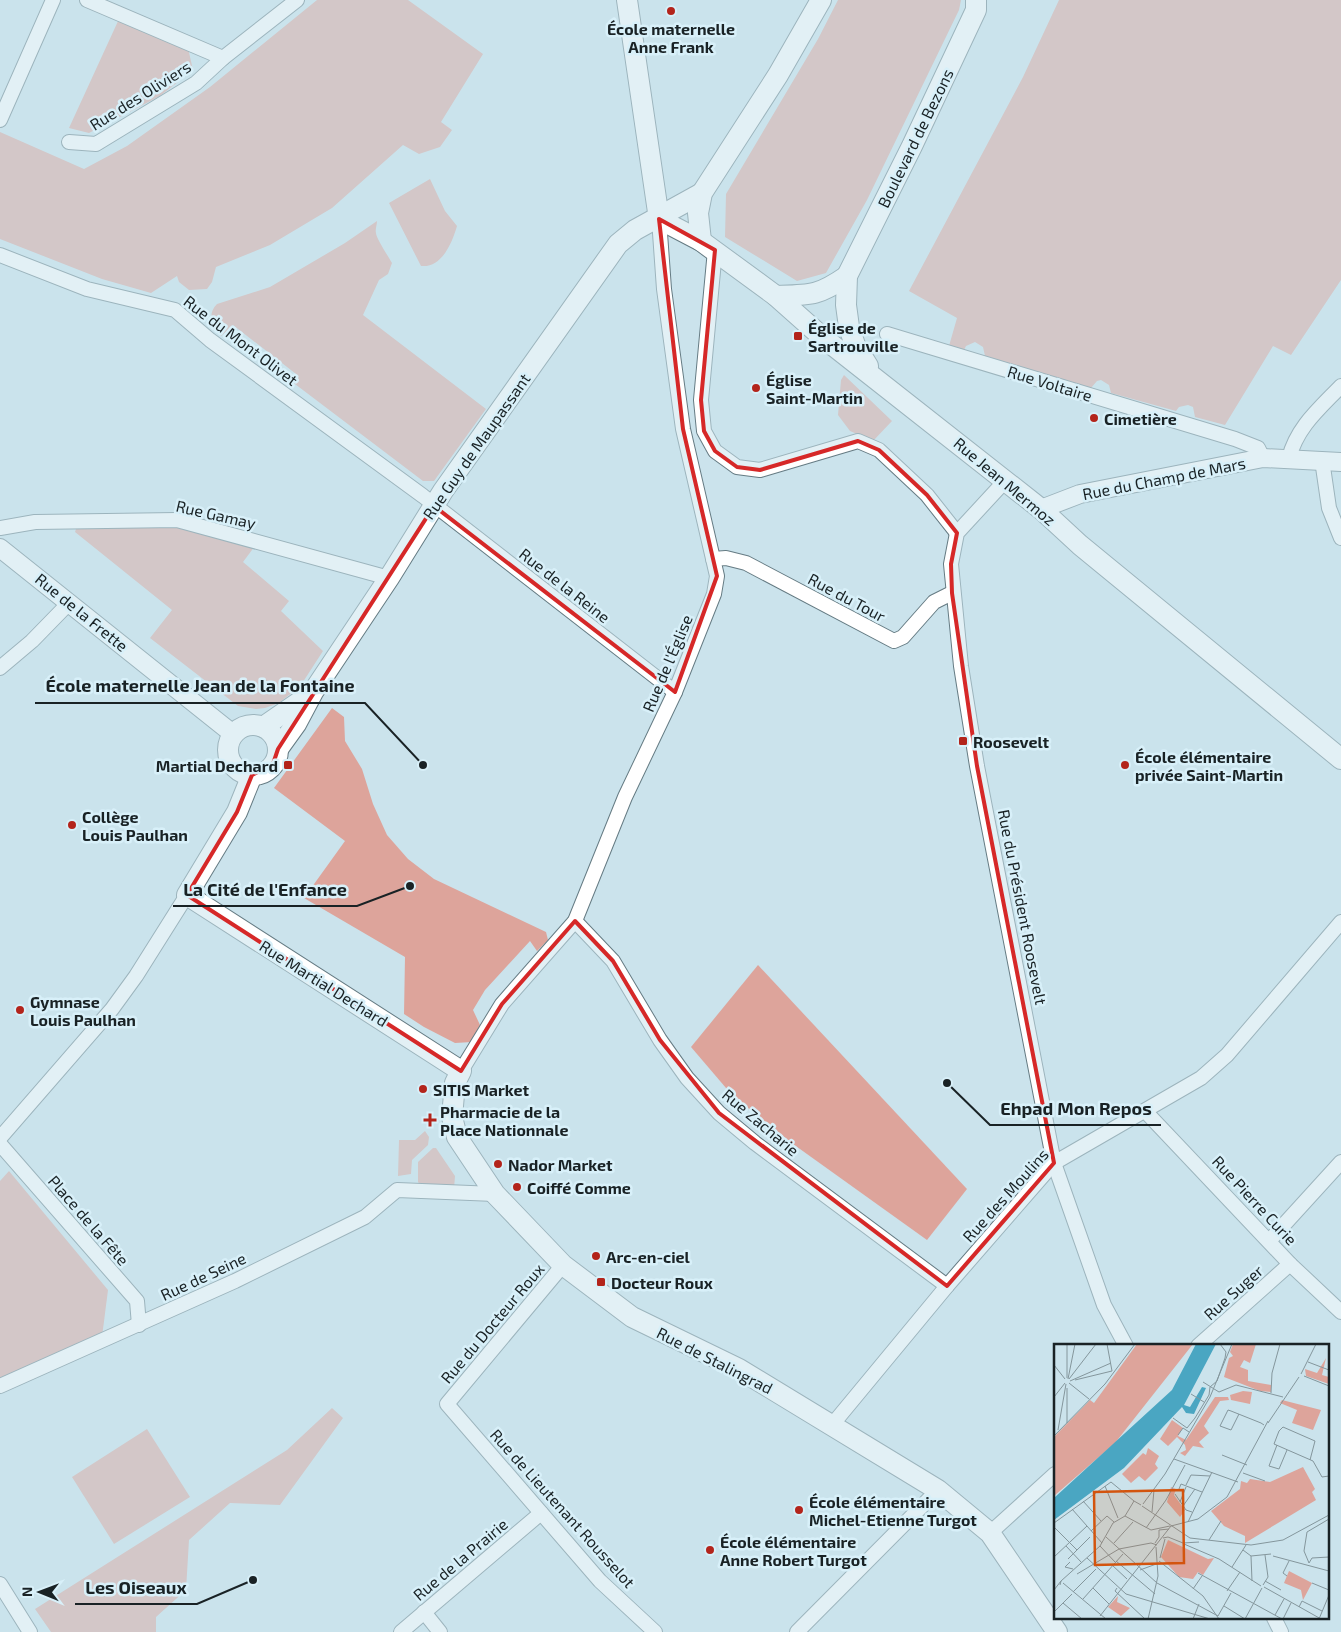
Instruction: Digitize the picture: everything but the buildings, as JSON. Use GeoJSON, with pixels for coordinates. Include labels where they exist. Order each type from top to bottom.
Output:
{"type":"FeatureCollection","features":[{"type":"Feature","properties":{"kind":"main road"},"geometry":{"type":"LineString","coordinates":[[627,0],[659,219]]}},
{"type":"Feature","properties":{"kind":"main road"},"geometry":{"type":"LineString","coordinates":[[708,245],[698,213],[702,193],[778,75],[821,0]]}},
{"type":"Feature","properties":{"kind":"main road","name":"Boulevard de Bezons"},"geometry":{"type":"LineString","coordinates":[[873,375],[855,345],[849,327],[846,305],[847,276],[912,146],[978,3]]}},
{"type":"Feature","properties":{"kind":"main road","name":"Rue Guy de Maupassant"},"geometry":{"type":"LineString","coordinates":[[278,749],[296,724],[313,692],[389,578],[434,506],[618,244],[636,230],[659,219],[702,193]]}},
{"type":"Feature","properties":{"kind":"main road","name":"Rue Jean Mermoz"},"geometry":{"type":"LineString","coordinates":[[659,219],[708,245],[776,296],[821,336],[1041,509],[1080,545],[1341,758]]}},
{"type":"Feature","properties":{"kind":"main road","name":"Boulevard de Bezons"},"geometry":{"type":"LineString","coordinates":[[776,296],[808,295],[825,291],[847,276]]}},
{"type":"Feature","properties":{"kind":"main road","name":"Rue Guy de Maupassant"},"geometry":{"type":"LineString","coordinates":[[263,727],[313,692]]}},
{"type":"Feature","properties":{"kind":"main road"},"geometry":{"type":"LineString","coordinates":[[247,725],[263,727],[273,736],[278,749],[277,757],[267,770],[252,775],[244,773],[231,763],[228,748],[233,734],[247,725]]}},
{"type":"Feature","properties":{"kind":"main road"},"geometry":{"type":"LineString","coordinates":[[187,895],[237,812],[252,775]]}},
{"type":"Feature","properties":{"kind":"main road","name":"Rue Martial Dechard"},"geometry":{"type":"LineString","coordinates":[[187,895],[461,1071]]}},
{"type":"Feature","properties":{"kind":"main road","name":"Rue de Stalingrad"},"geometry":{"type":"LineString","coordinates":[[461,1071],[455,1083],[452,1117],[457,1137],[496,1194],[563,1265],[632,1317],[739,1369],[938,1490],[990,1533],[1057,1632]]}},
{"type":"Feature","properties":{"kind":"street"},"geometry":{"type":"LineString","coordinates":[[0,120],[53,0]]}},
{"type":"Feature","properties":{"kind":"street","name":"Rue des Oliviers"},"geometry":{"type":"LineString","coordinates":[[87,0],[222,58]]}},
{"type":"Feature","properties":{"kind":"street","name":"Rue des Oliviers"},"geometry":{"type":"LineString","coordinates":[[69,142],[96,144],[196,83],[222,58],[291,2]]}},
{"type":"Feature","properties":{"kind":"street","name":"Rue de l'Église"},"geometry":{"type":"LineString","coordinates":[[461,1071],[502,1004],[575,921],[625,797],[675,692],[714,594],[717,576],[682,429],[664,289],[659,219]]}},
{"type":"Feature","properties":{"kind":"street"},"geometry":{"type":"LineString","coordinates":[[708,245],[701,400],[704,431],[715,451],[737,468],[760,470],[858,441],[879,450],[927,495],[957,533],[1006,481]]}},
{"type":"Feature","properties":{"kind":"street","name":"Rue du Mont Olivet"},"geometry":{"type":"LineString","coordinates":[[0,256],[87,289],[175,310],[210,340],[434,506]]}},
{"type":"Feature","properties":{"kind":"street","name":"Rue Voltaire"},"geometry":{"type":"LineString","coordinates":[[887,334],[1235,439],[1258,448],[1263,458]]}},
{"type":"Feature","properties":{"kind":"street"},"geometry":{"type":"LineString","coordinates":[[1341,386],[1305,423],[1292,447],[1289,458],[1341,462]]}},
{"type":"Feature","properties":{"kind":"street","name":"Rue du Champ de Mars"},"geometry":{"type":"LineString","coordinates":[[1041,509],[1080,494],[1263,458],[1289,458]]}},
{"type":"Feature","properties":{"kind":"street"},"geometry":{"type":"LineString","coordinates":[[1322,460],[1330,508],[1341,538]]}},
{"type":"Feature","properties":{"kind":"street","name":"Rue de la Reine"},"geometry":{"type":"LineString","coordinates":[[434,506],[675,692]]}},
{"type":"Feature","properties":{"kind":"street","name":"Rue Gamay"},"geometry":{"type":"LineString","coordinates":[[0,528],[35,522],[177,520],[389,578]]}},
{"type":"Feature","properties":{"kind":"street","name":"Rue du Président Roosevelt"},"geometry":{"type":"LineString","coordinates":[[957,533],[951,564],[952,593],[977,766],[1054,1162],[1104,1305],[1125,1344]]}},
{"type":"Feature","properties":{"kind":"street","name":"Rue de la Frette"},"geometry":{"type":"LineString","coordinates":[[0,548],[233,734]]}},
{"type":"Feature","properties":{"kind":"street","name":"Rue du Tour"},"geometry":{"type":"LineString","coordinates":[[713,559],[726,558],[746,563],[894,641],[903,638],[934,602],[952,593]]}},
{"type":"Feature","properties":{"kind":"street"},"geometry":{"type":"LineString","coordinates":[[0,668],[32,641],[70,602]]}},
{"type":"Feature","properties":{"kind":"street"},"geometry":{"type":"LineString","coordinates":[[0,1138],[117,1002],[136,976],[187,895]]}},
{"type":"Feature","properties":{"kind":"street","name":"Rue Zacharie"},"geometry":{"type":"LineString","coordinates":[[575,921],[613,962],[666,1048],[687,1078],[719,1113],[754,1143],[947,1286]]}},
{"type":"Feature","properties":{"kind":"street","name":"Rue des Moulins"},"geometry":{"type":"LineString","coordinates":[[832,1425],[947,1286],[1054,1162],[1146,1111],[1200,1078],[1227,1055],[1341,922]]}},
{"type":"Feature","properties":{"kind":"street","name":"Rue Pierre Curie"},"geometry":{"type":"LineString","coordinates":[[1146,1111],[1270,1240],[1290,1264],[1341,1312]]}},
{"type":"Feature","properties":{"kind":"street","name":"Place de la Fête"},"geometry":{"type":"LineString","coordinates":[[0,1144],[137,1301],[139,1325]]}},
{"type":"Feature","properties":{"kind":"street"},"geometry":{"type":"LineString","coordinates":[[1270,1240],[1341,1162]]}},
{"type":"Feature","properties":{"kind":"street","name":"Rue de Seine"},"geometry":{"type":"LineString","coordinates":[[0,1386],[236,1281],[364,1217],[397,1190],[496,1194]]}},
{"type":"Feature","properties":{"kind":"street","name":"Rue Suger"},"geometry":{"type":"LineString","coordinates":[[1200,1344],[1290,1264]]}},
{"type":"Feature","properties":{"kind":"street","name":"Rue du Docteur Roux"},"geometry":{"type":"LineString","coordinates":[[448,1404],[563,1265]]}},
{"type":"Feature","properties":{"kind":"street","name":"Rue de Lieutenant Rousselot"},"geometry":{"type":"LineString","coordinates":[[448,1404],[600,1581],[655,1632]]}},
{"type":"Feature","properties":{"kind":"street"},"geometry":{"type":"LineString","coordinates":[[990,1533],[1054,1475]]}},
{"type":"Feature","properties":{"kind":"street"},"geometry":{"type":"LineString","coordinates":[[797,1632],[938,1490]]}},
{"type":"Feature","properties":{"kind":"street","name":"Rue de la Prairie"},"geometry":{"type":"LineString","coordinates":[[401,1632],[541,1513]]}},
{"type":"Feature","properties":{"kind":"street"},"geometry":{"type":"LineString","coordinates":[[0,1584],[30,1632]]}},
{"type":"Feature","properties":{"kind":"street"},"geometry":{"type":"LineString","coordinates":[[424,1612],[440,1632]]}},
{"type":"Feature","properties":{"kind":"street"},"geometry":{"type":"LineString","coordinates":[[1275,1620],[1281,1632]]}},
{"type":"Feature","properties":{"kind":"highlighted area"},"geometry":{"type":"Polygon","coordinates":[[[659,219],[715,250],[701,400],[704,431],[715,451],[737,467],[760,470],[858,441],[879,450],[927,495],[957,533],[951,564],[952,593],[977,766],[1054,1163],[947,1286],[719,1113],[660,1040],[613,961],[575,921],[502,1004],[461,1071],[187,895],[237,812],[252,775],[273,764],[278,749],[434,506],[675,692],[717,576],[683,429],[659,219]]]}},
{"type":"Feature","properties":{"kind":"shaded area"},"geometry":{"type":"Polygon","coordinates":[[[317,0],[408,0],[483,54],[441,122],[452,130],[440,147],[419,154],[403,145],[332,208],[270,245],[216,267],[212,282],[207,289],[189,290],[179,282],[177,276],[151,293],[102,279],[0,239],[0,132],[84,169],[127,146],[210,87],[317,0]]]}},
{"type":"Feature","properties":{"kind":"shaded area"},"geometry":{"type":"Polygon","coordinates":[[[838,0],[961,0],[959,10],[867,200],[826,273],[797,281],[725,237],[726,194],[818,39],[838,0]]]}},
{"type":"Feature","properties":{"kind":"shaded area"},"geometry":{"type":"Polygon","coordinates":[[[1059,0],[1341,0],[1341,280],[1291,355],[1273,346],[1225,425],[1195,417],[1193,407],[1188,405],[1179,407],[1176,411],[1111,393],[1109,385],[1101,380],[1097,381],[1091,388],[985,356],[983,347],[975,342],[966,346],[964,350],[949,346],[957,318],[909,291],[1023,77],[1059,0]]]}},
{"type":"Feature","properties":{"kind":"shaded area"},"geometry":{"type":"Polygon","coordinates":[[[119,19],[188,48],[193,70],[160,96],[89,133],[69,128],[119,19]]]}},
{"type":"Feature","properties":{"kind":"shaded area"},"geometry":{"type":"Polygon","coordinates":[[[430,179],[445,211],[457,226],[449,247],[440,259],[428,266],[421,266],[389,203],[430,179]]]}},
{"type":"Feature","properties":{"kind":"shaded area"},"geometry":{"type":"Polygon","coordinates":[[[377,221],[377,235],[392,263],[388,274],[379,280],[363,315],[486,409],[434,481],[423,481],[291,381],[296,374],[233,325],[221,336],[215,329],[211,317],[217,304],[270,287],[345,243],[377,221]]]}},
{"type":"Feature","properties":{"kind":"shaded area"},"geometry":{"type":"Polygon","coordinates":[[[844,375],[892,421],[873,441],[850,431],[838,415],[841,380],[844,375]]]}},
{"type":"Feature","properties":{"kind":"shaded area"},"geometry":{"type":"Polygon","coordinates":[[[77,526],[174,526],[255,546],[243,562],[289,601],[281,611],[323,651],[301,685],[279,703],[256,709],[238,706],[150,638],[172,610],[75,532],[77,526]]]}},
{"type":"Feature","properties":{"kind":"shaded area"},"geometry":{"type":"Polygon","coordinates":[[[332,708],[344,717],[345,741],[362,769],[373,804],[387,835],[408,859],[434,879],[546,932],[548,940],[537,951],[530,941],[485,990],[473,1010],[480,1025],[472,1042],[455,1043],[404,1014],[405,957],[304,898],[345,841],[274,788],[332,708]]]}},
{"type":"Feature","properties":{"kind":"shaded area"},"geometry":{"type":"Polygon","coordinates":[[[758,965],[967,1189],[927,1240],[793,1144],[732,1095],[691,1047],[758,965]]]}},
{"type":"Feature","properties":{"kind":"shaded area"},"geometry":{"type":"Polygon","coordinates":[[[425,1131],[429,1137],[428,1145],[412,1160],[411,1174],[398,1176],[399,1140],[415,1140],[425,1131]]]}},
{"type":"Feature","properties":{"kind":"shaded area"},"geometry":{"type":"Polygon","coordinates":[[[433,1148],[436,1148],[455,1176],[454,1189],[422,1187],[418,1182],[418,1162],[433,1148]]]}},
{"type":"Feature","properties":{"kind":"shaded area"},"geometry":{"type":"Polygon","coordinates":[[[9,1171],[108,1290],[102,1337],[0,1382],[0,1181],[9,1171]]]}},
{"type":"Feature","properties":{"kind":"shaded area"},"geometry":{"type":"Polygon","coordinates":[[[332,1408],[343,1418],[280,1505],[230,1503],[189,1540],[186,1590],[156,1617],[156,1632],[51,1632],[35,1609],[287,1450],[332,1408]]]}},
{"type":"Feature","properties":{"kind":"shaded area"},"geometry":{"type":"Polygon","coordinates":[[[147,1429],[190,1497],[114,1544],[72,1477],[147,1429]]]}},
{"type":"Feature","properties":{"kind":"place","name":"École maternelle Anne Frank"},"geometry":{"type":"Point","coordinates":[671,11]}},
{"type":"Feature","properties":{"kind":"place","name":"Église de Sartrouville"},"geometry":{"type":"Point","coordinates":[798,336]}},
{"type":"Feature","properties":{"kind":"place","name":"Église Saint-Martin"},"geometry":{"type":"Point","coordinates":[756,388]}},
{"type":"Feature","properties":{"kind":"place","name":"Cimetière"},"geometry":{"type":"Point","coordinates":[1094,418]}},
{"type":"Feature","properties":{"kind":"place","name":"Roosevelt"},"geometry":{"type":"Point","coordinates":[963,741]}},
{"type":"Feature","properties":{"kind":"place","name":"Martial Dechard"},"geometry":{"type":"Point","coordinates":[288,765]}},
{"type":"Feature","properties":{"kind":"place","name":"École maternelle Jean de la Fontaine"},"geometry":{"type":"Point","coordinates":[423,765]}},
{"type":"Feature","properties":{"kind":"place","name":"École élémentaire privée Saint-Martin"},"geometry":{"type":"Point","coordinates":[1125,765]}},
{"type":"Feature","properties":{"kind":"place","name":"Collège Louis Paulhan"},"geometry":{"type":"Point","coordinates":[72,825]}},
{"type":"Feature","properties":{"kind":"place","name":"La Cité de l'Enfance"},"geometry":{"type":"Point","coordinates":[410,886]}},
{"type":"Feature","properties":{"kind":"place","name":"Gymnase Louis Paulhan"},"geometry":{"type":"Point","coordinates":[20,1010]}},
{"type":"Feature","properties":{"kind":"place","name":"Ehpad Mon Repos"},"geometry":{"type":"Point","coordinates":[947,1083]}},
{"type":"Feature","properties":{"kind":"place","name":"SITIS Market"},"geometry":{"type":"Point","coordinates":[423,1089]}},
{"type":"Feature","properties":{"kind":"place","name":"Pharmacie de la Place Nationnale"},"geometry":{"type":"Point","coordinates":[430,1120]}},
{"type":"Feature","properties":{"kind":"place","name":"Nador Market"},"geometry":{"type":"Point","coordinates":[498,1164]}},
{"type":"Feature","properties":{"kind":"place","name":"Coiffé Comme"},"geometry":{"type":"Point","coordinates":[517,1187]}},
{"type":"Feature","properties":{"kind":"place","name":"Arc-en-ciel"},"geometry":{"type":"Point","coordinates":[596,1256]}},
{"type":"Feature","properties":{"kind":"place","name":"Docteur Roux"},"geometry":{"type":"Point","coordinates":[601,1282]}},
{"type":"Feature","properties":{"kind":"place","name":"École élémentaire Michel-Etienne Turgot"},"geometry":{"type":"Point","coordinates":[799,1510]}},
{"type":"Feature","properties":{"kind":"place","name":"École élémentaire Anne Robert Turgot"},"geometry":{"type":"Point","coordinates":[710,1550]}},
{"type":"Feature","properties":{"kind":"place","name":"Les Oiseaux"},"geometry":{"type":"Point","coordinates":[253,1580]}}]}
